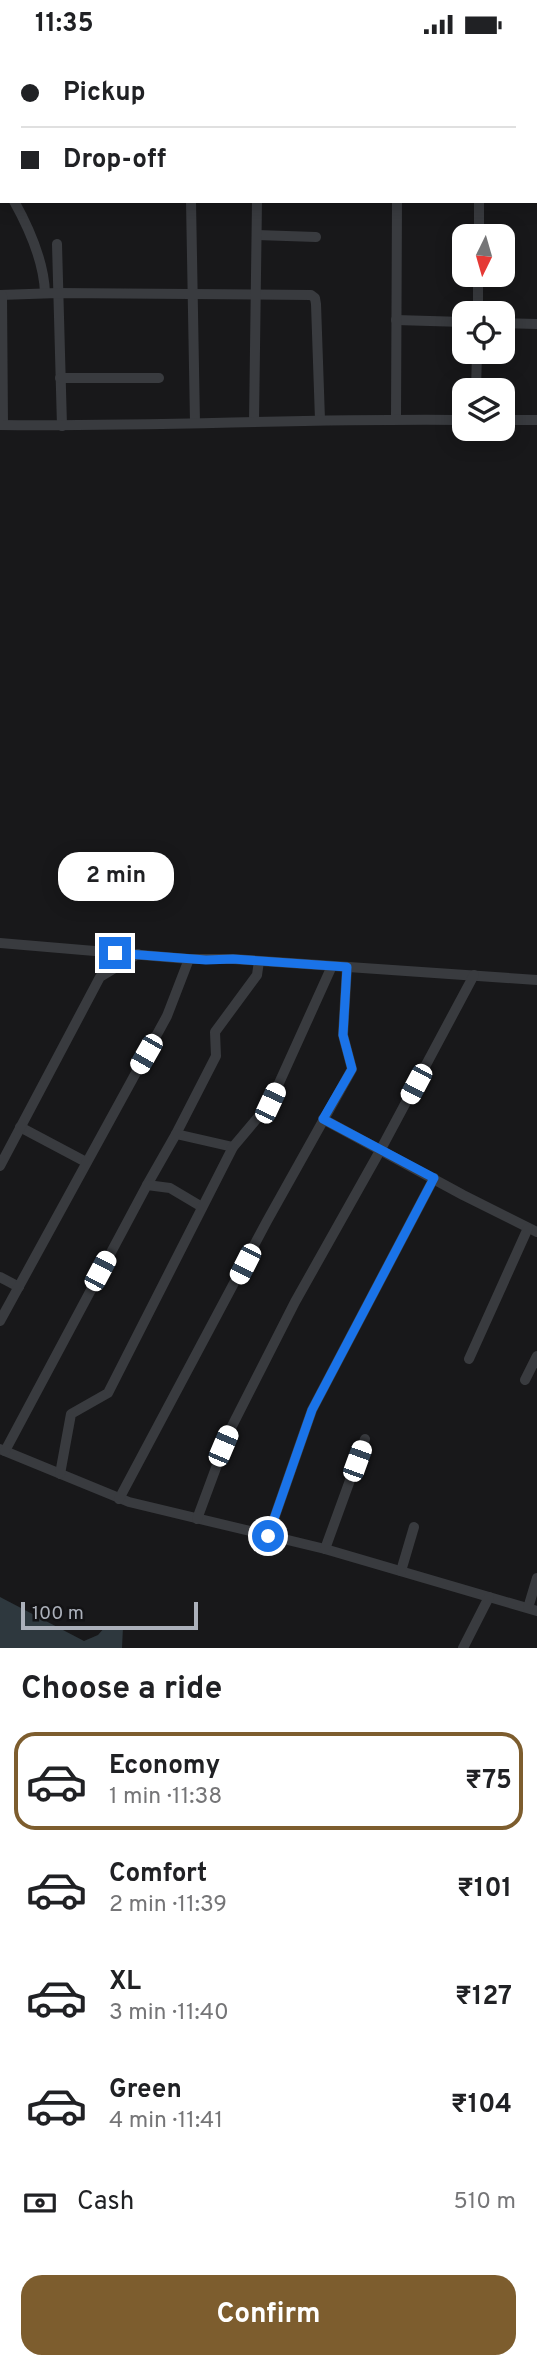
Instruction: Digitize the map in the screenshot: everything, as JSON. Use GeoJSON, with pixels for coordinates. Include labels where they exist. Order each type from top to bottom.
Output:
{"type":"FeatureCollection","features":[{"type":"Feature","properties":{"kind":"street"},"geometry":{"type":"LineString","coordinates":[[14,203],[26,225],[36,254],[45,293]]}},
{"type":"Feature","properties":{"kind":"street"},"geometry":{"type":"LineString","coordinates":[[191,203],[195,423]]}},
{"type":"Feature","properties":{"kind":"street"},"geometry":{"type":"LineString","coordinates":[[254,422],[257,203]]}},
{"type":"Feature","properties":{"kind":"street"},"geometry":{"type":"LineString","coordinates":[[396,419],[397,203]]}},
{"type":"Feature","properties":{"kind":"street"},"geometry":{"type":"LineString","coordinates":[[479,203],[479,224]]}},
{"type":"Feature","properties":{"kind":"street"},"geometry":{"type":"LineString","coordinates":[[257,235],[316,237]]}},
{"type":"Feature","properties":{"kind":"street"},"geometry":{"type":"LineString","coordinates":[[57,244],[62,426]]}},
{"type":"Feature","properties":{"kind":"street"},"geometry":{"type":"LineString","coordinates":[[320,420],[315,298],[311,295],[1,295],[2,425],[452,420]]}},
{"type":"Feature","properties":{"kind":"street"},"geometry":{"type":"LineString","coordinates":[[396,320],[452,322]]}},
{"type":"Feature","properties":{"kind":"street"},"geometry":{"type":"LineString","coordinates":[[515,323],[537,324]]}},
{"type":"Feature","properties":{"kind":"street"},"geometry":{"type":"LineString","coordinates":[[60,378],[159,378]]}},
{"type":"Feature","properties":{"kind":"street"},"geometry":{"type":"LineString","coordinates":[[515,420],[537,420]]}},
{"type":"Feature","properties":{"kind":"street"},"geometry":{"type":"LineString","coordinates":[[0,943],[21,947],[189,959],[259,961],[537,980]]}},
{"type":"Feature","properties":{"kind":"street"},"geometry":{"type":"LineString","coordinates":[[0,1166],[100,977],[138,954]]}},
{"type":"Feature","properties":{"kind":"street"},"geometry":{"type":"LineString","coordinates":[[0,1321],[167,1016],[189,959]]}},
{"type":"Feature","properties":{"kind":"street"},"geometry":{"type":"LineString","coordinates":[[259,961],[257,975],[215,1032],[216,1056],[176,1134],[2,1450],[119,1499],[325,1549],[532,1609],[537,1578]]}},
{"type":"Feature","properties":{"kind":"street"},"geometry":{"type":"LineString","coordinates":[[60,1474],[71,1414],[108,1394],[233,1147],[270,1103],[332,966]]}},
{"type":"Feature","properties":{"kind":"street"},"geometry":{"type":"LineString","coordinates":[[119,1499],[352,1069],[343,1035],[347,967]]}},
{"type":"Feature","properties":{"kind":"street"},"geometry":{"type":"LineString","coordinates":[[197,1518],[230,1430],[295,1302],[474,975]]}},
{"type":"Feature","properties":{"kind":"street"},"geometry":{"type":"LineString","coordinates":[[323,1119],[533,1230],[469,1359]]}},
{"type":"Feature","properties":{"kind":"street"},"geometry":{"type":"LineString","coordinates":[[20,1127],[86,1162]]}},
{"type":"Feature","properties":{"kind":"street"},"geometry":{"type":"LineString","coordinates":[[176,1134],[233,1147]]}},
{"type":"Feature","properties":{"kind":"street"},"geometry":{"type":"LineString","coordinates":[[268,1536],[312,1410],[434,1178]]}},
{"type":"Feature","properties":{"kind":"street"},"geometry":{"type":"LineString","coordinates":[[147,1185],[170,1188],[202,1207]]}},
{"type":"Feature","properties":{"kind":"street"},"geometry":{"type":"LineString","coordinates":[[0,1277],[19,1287]]}},
{"type":"Feature","properties":{"kind":"street"},"geometry":{"type":"LineString","coordinates":[[526,1380],[537,1356]]}},
{"type":"Feature","properties":{"kind":"street"},"geometry":{"type":"LineString","coordinates":[[325,1549],[365,1439]]}},
{"type":"Feature","properties":{"kind":"street"},"geometry":{"type":"LineString","coordinates":[[401,1571],[414,1527]]}},
{"type":"Feature","properties":{"kind":"street"},"geometry":{"type":"LineString","coordinates":[[463,1648],[489,1597]]}},
{"type":"Feature","properties":{"kind":"shaded area"},"geometry":{"type":"Polygon","coordinates":[[[0,1597],[84,1641],[98,1635],[106,1626],[123,1627],[122,1648],[0,1648],[0,1597]]]}},
{"type":"Feature","properties":{"kind":"route"},"geometry":{"type":"LineString","coordinates":[[115,953],[347,967],[343,1035],[352,1069],[323,1119],[434,1178],[312,1410],[268,1536]]}}]}
